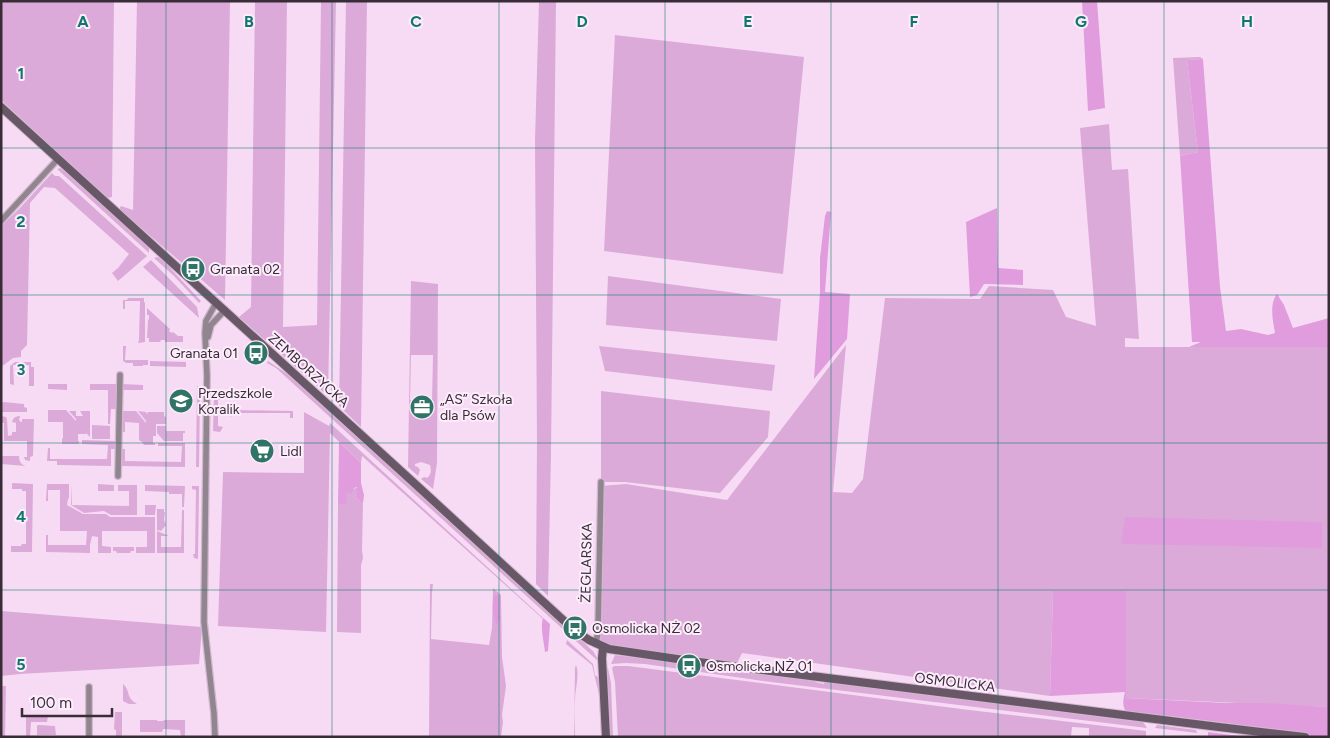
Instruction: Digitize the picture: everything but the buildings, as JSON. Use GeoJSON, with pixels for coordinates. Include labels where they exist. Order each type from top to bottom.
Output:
{"type":"FeatureCollection","features":[{"type":"Feature","properties":{"kind":"street","name":"ZEMBORZYCKA"},"geometry":{"type":"LineString","coordinates":[[1,107],[421,488],[574,630],[600,646]]}},
{"type":"Feature","properties":{"kind":"street"},"geometry":{"type":"LineString","coordinates":[[1,221],[58,159]]}},
{"type":"Feature","properties":{"kind":"street"},"geometry":{"type":"LineString","coordinates":[[215,737],[204,627],[204,572],[205,333],[206,324],[216,303]]}},
{"type":"Feature","properties":{"kind":"street"},"geometry":{"type":"LineString","coordinates":[[206,344],[211,326],[224,310]]}},
{"type":"Feature","properties":{"kind":"street"},"geometry":{"type":"LineString","coordinates":[[118,476],[120,375]]}},
{"type":"Feature","properties":{"kind":"street","name":"ŻEGLARSKA"},"geometry":{"type":"LineString","coordinates":[[601,482],[598,631],[606,737]]}},
{"type":"Feature","properties":{"kind":"street","name":"OSMOLICKA"},"geometry":{"type":"LineString","coordinates":[[600,646],[621,652],[758,670],[1305,737]]}},
{"type":"Feature","properties":{"kind":"street"},"geometry":{"type":"LineString","coordinates":[[89,688],[89,737]]}},
{"type":"Feature","properties":{"kind":"shaded area"},"geometry":{"type":"Polygon","coordinates":[[[1,1],[114,1],[112,197],[107,198],[1,100],[1,1]]]}},
{"type":"Feature","properties":{"kind":"shaded area"},"geometry":{"type":"Polygon","coordinates":[[[137,1],[230,1],[225,300],[119,209],[121,206],[133,210],[137,1]]]}},
{"type":"Feature","properties":{"kind":"shaded area"},"geometry":{"type":"Polygon","coordinates":[[[255,1],[287,1],[283,327],[317,325],[321,1],[336,1],[328,396],[239,317],[251,307],[255,1]]]}},
{"type":"Feature","properties":{"kind":"shaded area"},"geometry":{"type":"Polygon","coordinates":[[[346,1],[367,1],[361,427],[339,406],[346,1]]]}},
{"type":"Feature","properties":{"kind":"shaded area"},"geometry":{"type":"Polygon","coordinates":[[[539,1],[556,1],[548,596],[536,584],[535,140],[539,1]]]}},
{"type":"Feature","properties":{"kind":"shaded area"},"geometry":{"type":"Polygon","coordinates":[[[1082,1],[1097,1],[1105,108],[1088,111],[1082,1]]]}},
{"type":"Feature","properties":{"kind":"shaded area"},"geometry":{"type":"Polygon","coordinates":[[[615,35],[804,57],[783,274],[604,251],[615,35]]]}},
{"type":"Feature","properties":{"kind":"shaded area"},"geometry":{"type":"Polygon","coordinates":[[[1200,57],[1203,59],[1187,60],[1198,152],[1180,156],[1173,58],[1200,57]]]}},
{"type":"Feature","properties":{"kind":"shaded area"},"geometry":{"type":"Polygon","coordinates":[[[1203,59],[1220,287],[1226,331],[1241,329],[1268,335],[1275,333],[1272,308],[1277,294],[1284,305],[1293,328],[1329,318],[1329,347],[1189,347],[1201,342],[1192,342],[1180,156],[1198,152],[1187,60],[1203,59]]]}},
{"type":"Feature","properties":{"kind":"shaded area"},"geometry":{"type":"Polygon","coordinates":[[[1109,124],[1112,170],[1128,169],[1139,339],[1125,338],[1125,347],[1329,347],[1327,707],[1126,698],[1126,591],[1053,591],[1050,696],[742,653],[736,665],[619,648],[601,641],[600,486],[626,484],[727,500],[846,345],[833,492],[852,493],[863,479],[885,298],[980,299],[989,286],[1053,290],[1066,317],[1096,326],[1080,128],[1109,124]]]}},
{"type":"Feature","properties":{"kind":"shaded area"},"geometry":{"type":"Polygon","coordinates":[[[61,168],[147,244],[149,253],[57,169],[61,168]]]}},
{"type":"Feature","properties":{"kind":"shaded area"},"geometry":{"type":"Polygon","coordinates":[[[52,173],[55,176],[59,176],[147,256],[118,281],[112,273],[129,254],[55,188],[44,187],[30,203],[27,345],[21,351],[21,357],[13,358],[1,367],[1,226],[52,173]]]}},
{"type":"Feature","properties":{"kind":"shaded area"},"geometry":{"type":"Polygon","coordinates":[[[997,208],[998,268],[1023,270],[1023,285],[984,284],[977,295],[970,297],[966,222],[997,208]]]}},
{"type":"Feature","properties":{"kind":"shaded area"},"geometry":{"type":"Polygon","coordinates":[[[827,211],[831,212],[825,292],[850,294],[847,339],[814,379],[820,292],[820,258],[827,211]]]}},
{"type":"Feature","properties":{"kind":"shaded area"},"geometry":{"type":"Polygon","coordinates":[[[157,257],[167,264],[201,301],[199,303],[154,258],[157,257]]]}},
{"type":"Feature","properties":{"kind":"shaded area"},"geometry":{"type":"Polygon","coordinates":[[[151,260],[197,307],[199,318],[143,267],[151,260]]]}},
{"type":"Feature","properties":{"kind":"shaded area"},"geometry":{"type":"Polygon","coordinates":[[[608,276],[781,299],[777,341],[606,325],[608,276]]]}},
{"type":"Feature","properties":{"kind":"shaded area"},"geometry":{"type":"Polygon","coordinates":[[[411,281],[438,284],[437,463],[433,489],[421,479],[427,478],[430,475],[430,465],[421,462],[415,464],[420,470],[418,476],[408,467],[411,281]],[[411,355],[410,400],[432,400],[433,355],[411,355]]]}},
{"type":"Feature","properties":{"kind":"shaded area"},"geometry":{"type":"Polygon","coordinates":[[[128,298],[144,298],[145,342],[138,343],[140,301],[125,301],[125,309],[123,309],[123,300],[128,298]]]}},
{"type":"Feature","properties":{"kind":"shaded area"},"geometry":{"type":"Polygon","coordinates":[[[147,308],[170,329],[169,331],[178,336],[183,336],[183,342],[165,342],[165,340],[161,340],[160,342],[149,342],[149,338],[147,338],[149,315],[147,315],[147,308]]]}},
{"type":"Feature","properties":{"kind":"shaded area"},"geometry":{"type":"Polygon","coordinates":[[[123,346],[126,346],[125,360],[148,360],[148,365],[133,366],[133,363],[123,361],[123,346]]]}},
{"type":"Feature","properties":{"kind":"shaded area"},"geometry":{"type":"Polygon","coordinates":[[[599,346],[775,365],[772,391],[605,371],[599,346]]]}},
{"type":"Feature","properties":{"kind":"shaded area"},"geometry":{"type":"Polygon","coordinates":[[[150,361],[186,362],[186,367],[150,366],[150,361]]]}},
{"type":"Feature","properties":{"kind":"shaded area"},"geometry":{"type":"Polygon","coordinates":[[[268,361],[305,388],[593,651],[599,662],[276,368],[267,363],[268,361]]]}},
{"type":"Feature","properties":{"kind":"shaded area"},"geometry":{"type":"Polygon","coordinates":[[[15,362],[31,362],[31,367],[34,367],[34,386],[29,386],[29,365],[13,365],[14,385],[10,384],[10,366],[15,362]]]}},
{"type":"Feature","properties":{"kind":"shaded area"},"geometry":{"type":"Polygon","coordinates":[[[48,384],[67,384],[67,390],[48,389],[48,384]]]}},
{"type":"Feature","properties":{"kind":"shaded area"},"geometry":{"type":"Polygon","coordinates":[[[90,384],[118,384],[117,409],[111,409],[110,424],[108,424],[108,390],[90,390],[90,384]]]}},
{"type":"Feature","properties":{"kind":"shaded area"},"geometry":{"type":"Polygon","coordinates":[[[122,384],[143,385],[143,390],[122,390],[122,384]]]}},
{"type":"Feature","properties":{"kind":"shaded area"},"geometry":{"type":"Polygon","coordinates":[[[197,386],[200,386],[199,467],[196,467],[197,386]]]}},
{"type":"Feature","properties":{"kind":"shaded area"},"geometry":{"type":"Polygon","coordinates":[[[601,391],[770,411],[768,437],[720,493],[625,482],[601,482],[601,391]]]}},
{"type":"Feature","properties":{"kind":"shaded area"},"geometry":{"type":"Polygon","coordinates":[[[214,396],[222,396],[223,400],[218,400],[218,426],[223,427],[220,432],[213,431],[214,396]]]}},
{"type":"Feature","properties":{"kind":"shaded area"},"geometry":{"type":"Polygon","coordinates":[[[1,403],[24,404],[27,412],[1,412],[1,403]]]}},
{"type":"Feature","properties":{"kind":"shaded area"},"geometry":{"type":"Polygon","coordinates":[[[229,407],[231,407],[231,410],[293,411],[293,418],[290,418],[290,413],[232,413],[231,417],[229,415],[229,407]]]}},
{"type":"Feature","properties":{"kind":"shaded area"},"geometry":{"type":"Polygon","coordinates":[[[48,410],[66,410],[76,421],[69,411],[76,411],[76,416],[83,416],[80,411],[90,411],[90,437],[86,433],[78,434],[79,444],[62,444],[63,422],[48,422],[48,410]]]}},
{"type":"Feature","properties":{"kind":"shaded area"},"geometry":{"type":"Polygon","coordinates":[[[121,411],[136,411],[146,423],[138,411],[146,412],[147,414],[148,412],[164,412],[166,424],[156,424],[156,436],[153,436],[153,443],[155,445],[144,445],[139,440],[139,423],[125,422],[125,432],[123,432],[123,429],[121,429],[121,411]]]}},
{"type":"Feature","properties":{"kind":"shaded area"},"geometry":{"type":"Polygon","coordinates":[[[304,412],[329,426],[330,423],[543,619],[362,456],[361,463],[330,433],[326,632],[218,626],[223,472],[304,473],[304,412]]]}},
{"type":"Feature","properties":{"kind":"shaded area"},"geometry":{"type":"Polygon","coordinates":[[[1,416],[7,419],[8,436],[12,435],[12,432],[16,432],[16,423],[12,422],[17,416],[20,416],[19,420],[21,422],[22,419],[34,419],[33,456],[30,457],[30,461],[25,460],[24,457],[27,457],[27,441],[4,441],[4,423],[2,423],[1,416]]]}},
{"type":"Feature","properties":{"kind":"shaded area"},"geometry":{"type":"Polygon","coordinates":[[[92,425],[110,426],[110,439],[92,439],[92,425]]]}},
{"type":"Feature","properties":{"kind":"shaded area"},"geometry":{"type":"Polygon","coordinates":[[[157,426],[166,426],[166,431],[185,431],[183,433],[183,441],[164,441],[157,433],[157,426]]]}},
{"type":"Feature","properties":{"kind":"shaded area"},"geometry":{"type":"Polygon","coordinates":[[[82,440],[116,441],[117,449],[111,449],[111,466],[57,465],[57,461],[47,461],[48,448],[50,448],[50,459],[107,459],[108,445],[82,444],[82,440]]]}},
{"type":"Feature","properties":{"kind":"shaded area"},"geometry":{"type":"Polygon","coordinates":[[[339,442],[361,463],[363,503],[356,497],[357,487],[354,488],[352,494],[347,492],[346,504],[338,505],[339,442]]]}},
{"type":"Feature","properties":{"kind":"shaded area"},"geometry":{"type":"Polygon","coordinates":[[[158,443],[185,443],[185,467],[121,466],[121,449],[125,449],[125,461],[181,462],[182,446],[158,446],[158,443]]]}},
{"type":"Feature","properties":{"kind":"shaded area"},"geometry":{"type":"Polygon","coordinates":[[[1,456],[19,456],[19,460],[26,466],[1,464],[1,456]]]}},
{"type":"Feature","properties":{"kind":"shaded area"},"geometry":{"type":"Polygon","coordinates":[[[12,483],[33,484],[32,552],[11,552],[11,546],[26,544],[26,491],[12,489],[12,483]]]}},
{"type":"Feature","properties":{"kind":"shaded area"},"geometry":{"type":"Polygon","coordinates":[[[47,484],[69,484],[67,505],[83,514],[106,514],[110,517],[155,517],[155,553],[136,553],[136,547],[147,547],[147,531],[102,531],[102,546],[111,547],[111,553],[98,553],[98,537],[92,536],[90,553],[46,552],[46,535],[48,535],[48,545],[86,545],[87,531],[60,531],[60,490],[48,490],[48,501],[46,501],[47,484]]]}},
{"type":"Feature","properties":{"kind":"shaded area"},"geometry":{"type":"Polygon","coordinates":[[[71,484],[72,505],[129,506],[129,491],[118,491],[118,485],[137,485],[137,515],[111,515],[104,511],[84,513],[71,505],[71,484]]]}},
{"type":"Feature","properties":{"kind":"shaded area"},"geometry":{"type":"Polygon","coordinates":[[[98,484],[114,485],[114,491],[98,491],[98,484]]]}},
{"type":"Feature","properties":{"kind":"shaded area"},"geometry":{"type":"Polygon","coordinates":[[[145,485],[185,486],[184,507],[182,507],[182,494],[145,491],[145,485]]]}},
{"type":"Feature","properties":{"kind":"shaded area"},"geometry":{"type":"Polygon","coordinates":[[[192,486],[199,486],[198,559],[194,558],[193,554],[195,554],[196,490],[192,489],[192,486]]]}},
{"type":"Feature","properties":{"kind":"shaded area"},"geometry":{"type":"Polygon","coordinates":[[[358,487],[356,497],[363,503],[361,633],[337,632],[338,505],[342,504],[347,492],[358,487]]]}},
{"type":"Feature","properties":{"kind":"shaded area"},"geometry":{"type":"Polygon","coordinates":[[[145,505],[156,505],[155,515],[145,515],[145,505]]]}},
{"type":"Feature","properties":{"kind":"shaded area"},"geometry":{"type":"Polygon","coordinates":[[[157,509],[164,509],[165,512],[164,520],[166,525],[161,531],[157,530],[157,509]]]}},
{"type":"Feature","properties":{"kind":"shaded area"},"geometry":{"type":"Polygon","coordinates":[[[182,510],[184,510],[184,553],[157,553],[157,531],[169,536],[161,536],[161,547],[181,547],[182,510]]]}},
{"type":"Feature","properties":{"kind":"shaded area"},"geometry":{"type":"Polygon","coordinates":[[[1329,514],[1329,737],[1273,737],[1273,729],[1126,712],[1123,702],[1125,692],[1050,696],[1053,591],[1126,591],[1126,698],[1327,707],[1329,514]]]}},
{"type":"Feature","properties":{"kind":"shaded area"},"geometry":{"type":"Polygon","coordinates":[[[1125,517],[1322,522],[1322,548],[1121,544],[1125,517]]]}},
{"type":"Feature","properties":{"kind":"shaded area"},"geometry":{"type":"Polygon","coordinates":[[[113,547],[134,547],[134,551],[130,553],[117,553],[113,551],[113,547]]]}},
{"type":"Feature","properties":{"kind":"shaded area"},"geometry":{"type":"Polygon","coordinates":[[[430,584],[433,584],[431,639],[489,645],[492,628],[493,588],[501,595],[502,657],[506,686],[501,737],[429,737],[430,584]]]}},
{"type":"Feature","properties":{"kind":"shaded area"},"geometry":{"type":"Polygon","coordinates":[[[494,595],[497,595],[499,598],[501,618],[497,625],[493,610],[494,595]]]}},
{"type":"Feature","properties":{"kind":"shaded area"},"geometry":{"type":"Polygon","coordinates":[[[1,611],[202,627],[199,664],[1,676],[1,611]]]}},
{"type":"Feature","properties":{"kind":"shaded area"},"geometry":{"type":"Polygon","coordinates":[[[543,618],[550,624],[548,651],[545,652],[542,631],[543,618]]]}},
{"type":"Feature","properties":{"kind":"shaded area"},"geometry":{"type":"Polygon","coordinates":[[[567,640],[593,664],[595,675],[600,679],[602,737],[599,694],[592,665],[566,644],[567,640]]]}},
{"type":"Feature","properties":{"kind":"shaded area"},"geometry":{"type":"Polygon","coordinates":[[[615,655],[815,681],[824,684],[824,682],[1143,722],[1147,728],[763,681],[645,664],[611,664],[615,655]]]}},
{"type":"Feature","properties":{"kind":"shaded area"},"geometry":{"type":"Polygon","coordinates":[[[576,665],[577,678],[574,737],[575,668],[576,665]]]}},
{"type":"Feature","properties":{"kind":"shaded area"},"geometry":{"type":"Polygon","coordinates":[[[614,666],[628,666],[1146,731],[1146,737],[1089,737],[1089,728],[1072,727],[1071,737],[618,737],[615,682],[612,668],[614,666]]]}},
{"type":"Feature","properties":{"kind":"shaded area"},"geometry":{"type":"Polygon","coordinates":[[[606,668],[608,668],[611,683],[613,737],[609,737],[606,668]]]}},
{"type":"Feature","properties":{"kind":"shaded area"},"geometry":{"type":"Polygon","coordinates":[[[123,684],[131,699],[137,704],[129,704],[123,701],[123,684]]]}},
{"type":"Feature","properties":{"kind":"shaded area"},"geometry":{"type":"Polygon","coordinates":[[[1,686],[6,686],[5,737],[1,737],[1,686]]]}},
{"type":"Feature","properties":{"kind":"shaded area"},"geometry":{"type":"Polygon","coordinates":[[[115,712],[122,712],[122,737],[114,737],[116,736],[116,730],[114,729],[115,712]]]}},
{"type":"Feature","properties":{"kind":"shaded area"},"geometry":{"type":"Polygon","coordinates":[[[26,715],[48,716],[47,722],[31,722],[30,737],[26,737],[26,715]]]}},
{"type":"Feature","properties":{"kind":"shaded area"},"geometry":{"type":"Polygon","coordinates":[[[140,720],[185,720],[185,737],[181,737],[180,730],[163,729],[162,732],[140,732],[140,720]]]}},
{"type":"Feature","properties":{"kind":"shaded area"},"geometry":{"type":"Polygon","coordinates":[[[38,725],[55,726],[56,735],[37,735],[38,725]]]}},
{"type":"Feature","properties":{"kind":"shaded area"},"geometry":{"type":"Polygon","coordinates":[[[1157,725],[1196,730],[1197,733],[1155,728],[1157,725]]]}},
{"type":"Feature","properties":{"kind":"shaded area"},"geometry":{"type":"Polygon","coordinates":[[[1208,732],[1246,737],[1208,737],[1208,732]]]}},
{"type":"Feature","properties":{"kind":"place","name":"Granata 02"},"geometry":{"type":"Point","coordinates":[193,269]}},
{"type":"Feature","properties":{"kind":"place","name":"Granata 01"},"geometry":{"type":"Point","coordinates":[256,353]}},
{"type":"Feature","properties":{"kind":"place","name":"Przedszkole Koralik"},"geometry":{"type":"Point","coordinates":[181,401]}},
{"type":"Feature","properties":{"kind":"place","name":"„AS” Szkoła dla Psów"},"geometry":{"type":"Point","coordinates":[422,407]}},
{"type":"Feature","properties":{"kind":"place","name":"Lidl"},"geometry":{"type":"Point","coordinates":[262,451]}},
{"type":"Feature","properties":{"kind":"place","name":"Osmolicka NŻ 02"},"geometry":{"type":"Point","coordinates":[575,628]}},
{"type":"Feature","properties":{"kind":"place","name":"Osmolicka NŻ 01"},"geometry":{"type":"Point","coordinates":[689,666]}}]}
